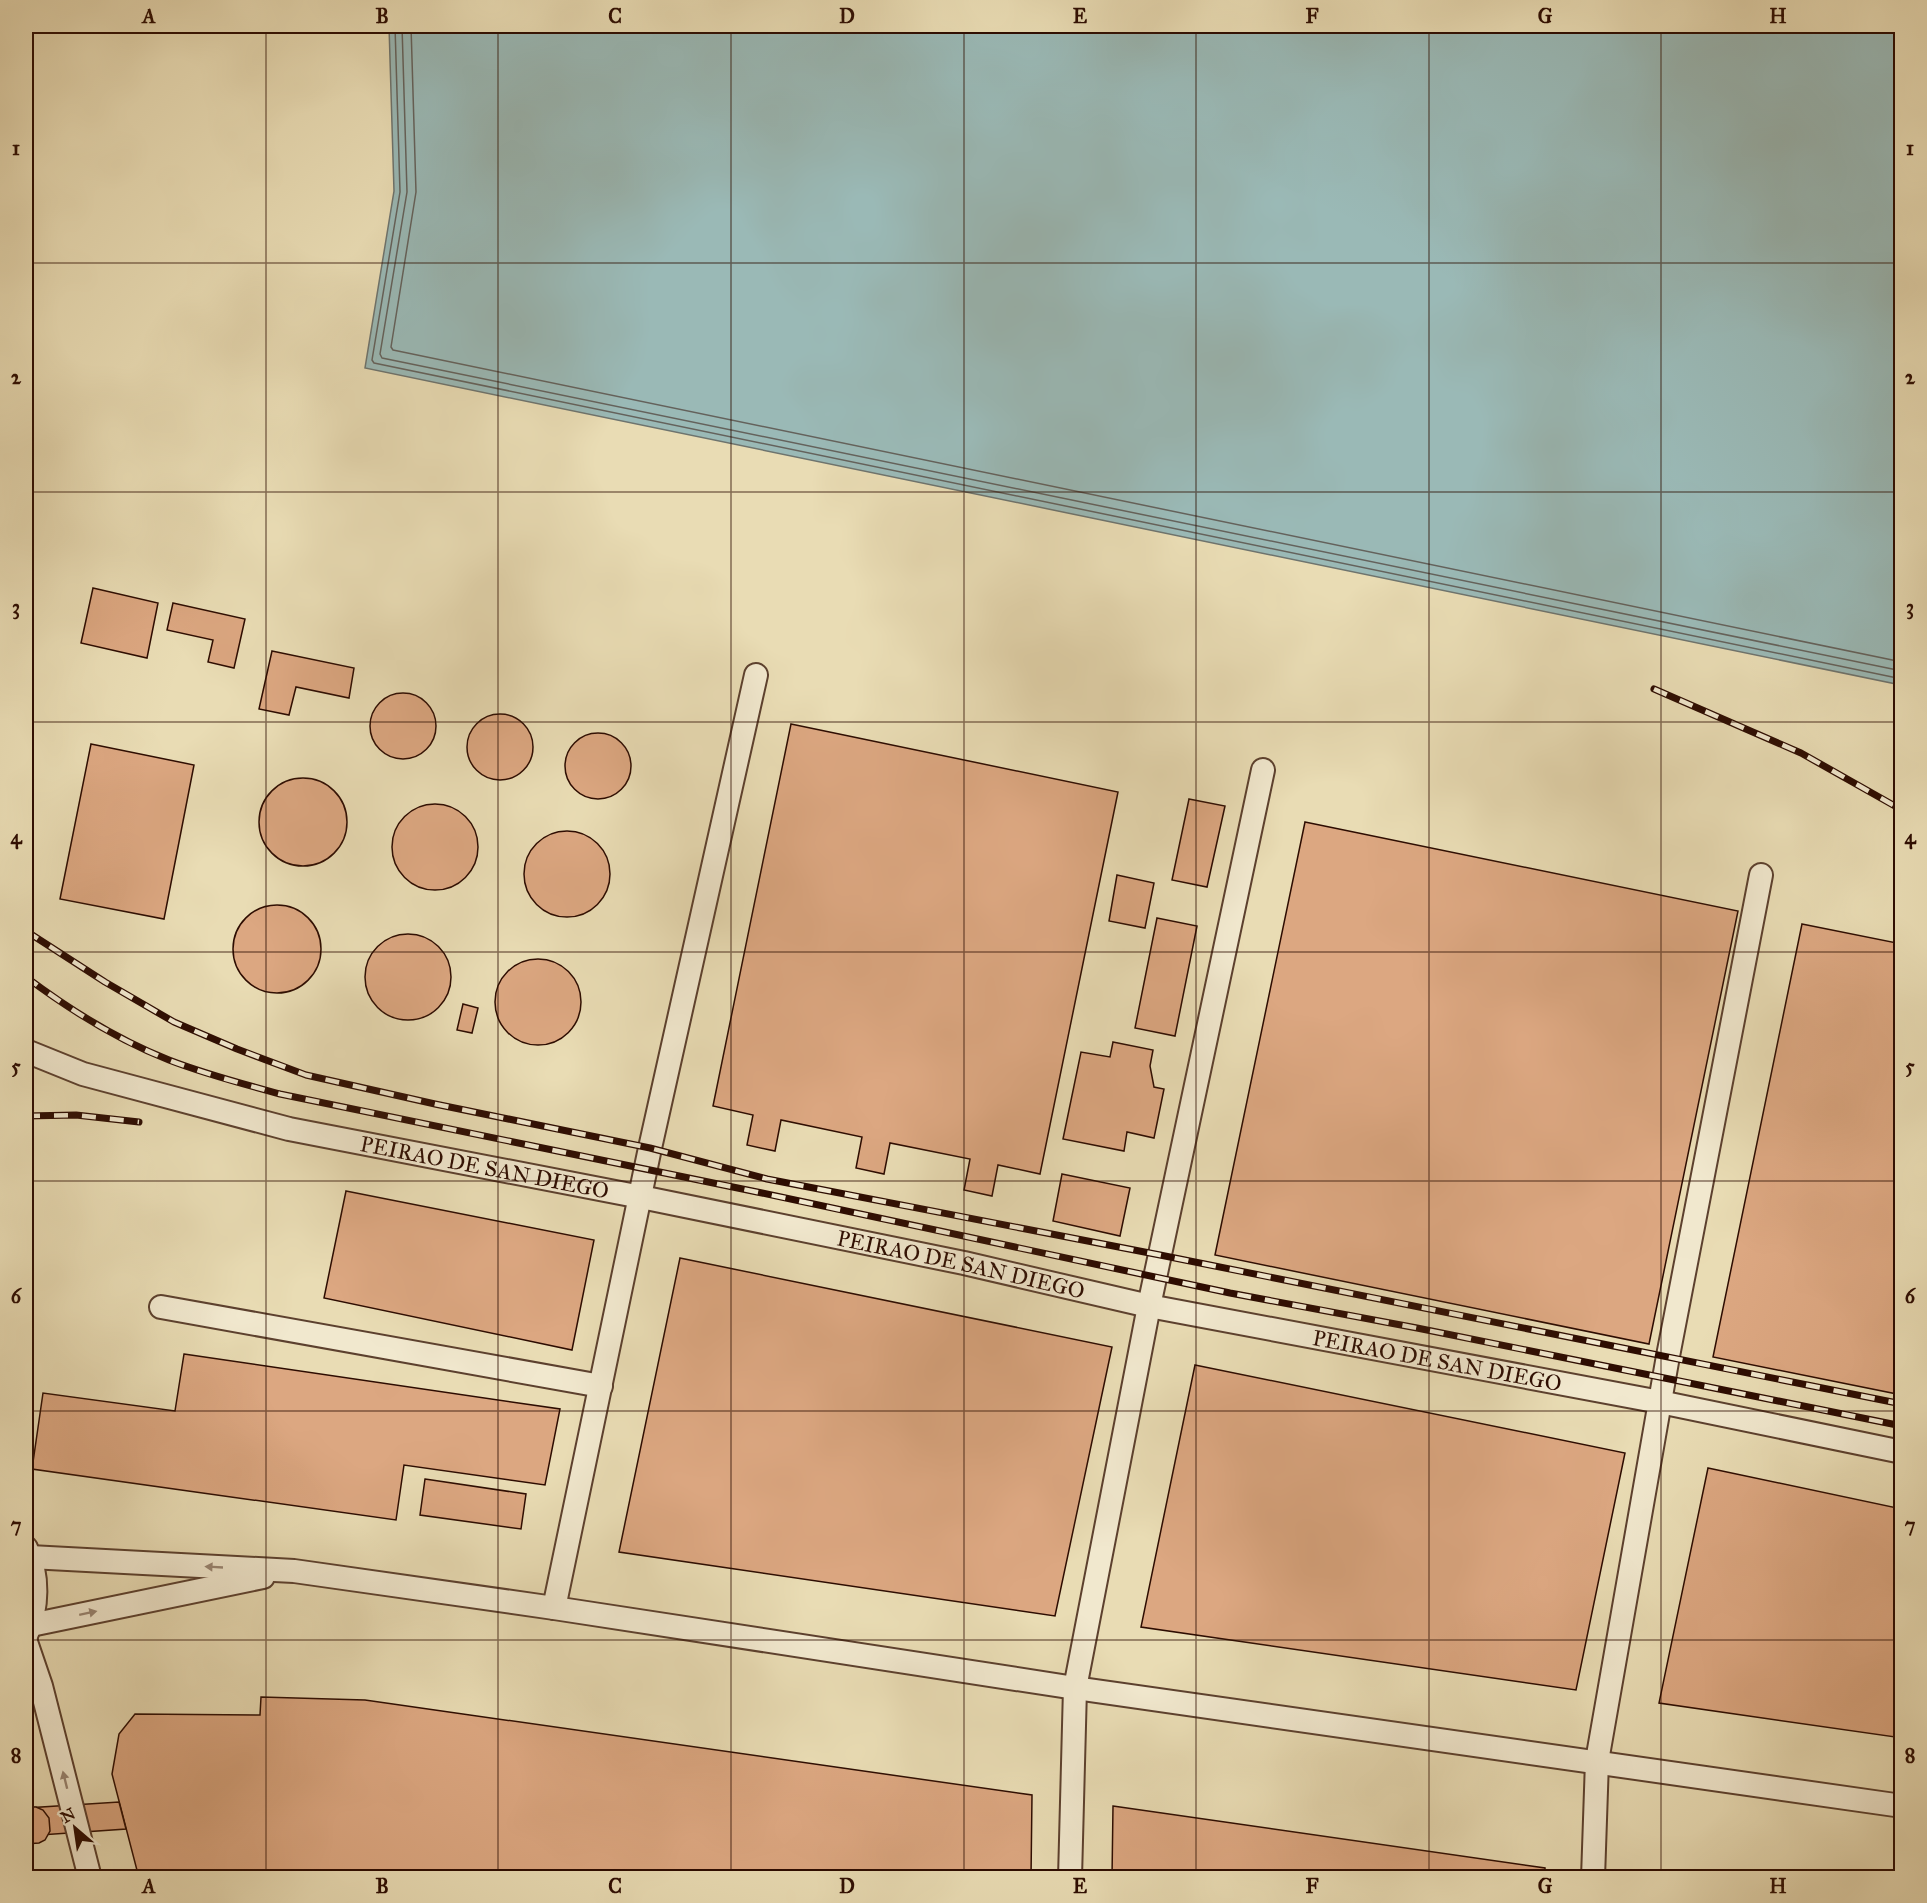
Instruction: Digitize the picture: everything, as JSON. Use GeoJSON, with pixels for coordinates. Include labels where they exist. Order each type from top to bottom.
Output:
{"type":"FeatureCollection","features":[{"type":"Feature","properties":{"kind":"lane"},"geometry":{"type":"LineString","coordinates":[[554,1608],[650,1148],[756,675]]}},
{"type":"Feature","properties":{"kind":"lane"},"geometry":{"type":"LineString","coordinates":[[1070,1878],[1076,1688],[1149,1306],[1263,770]]}},
{"type":"Feature","properties":{"kind":"lane"},"geometry":{"type":"LineString","coordinates":[[1593,1878],[1597,1761],[1660,1402],[1761,875]]}},
{"type":"Feature","properties":{"kind":"lane","name":"PEIRAO DE SAN DIEGO"},"geometry":{"type":"LineString","coordinates":[[26,1051],[83,1074],[289,1129],[641,1197],[964,1263],[1149,1306],[1660,1402],[1902,1452]]}},
{"type":"Feature","properties":{"kind":"lane"},"geometry":{"type":"LineString","coordinates":[[161,1307],[601,1386]]}},
{"type":"Feature","properties":{"kind":"lane"},"geometry":{"type":"LineString","coordinates":[[90,1878],[27,1635],[34,1609],[36,1583],[28,1552],[294,1571],[554,1608],[1076,1688],[1902,1806]]}},
{"type":"Feature","properties":{"kind":"lane"},"geometry":{"type":"LineString","coordinates":[[27,1635],[294,1571]]}},
{"type":"Feature","properties":{"kind":"water"},"geometry":{"type":"Polygon","coordinates":[[[389,26],[1901,26],[1901,685],[365,368],[394,191],[389,26]]]}},
{"type":"Feature","properties":{"kind":"building"},"geometry":{"type":"Polygon","coordinates":[[[93,588],[158,603],[147,658],[81,643],[93,588]]]}},
{"type":"Feature","properties":{"kind":"building"},"geometry":{"type":"Polygon","coordinates":[[[173,603],[245,619],[234,668],[208,662],[213,640],[167,630],[173,603]]]}},
{"type":"Feature","properties":{"kind":"building"},"geometry":{"type":"Polygon","coordinates":[[[272,651],[354,668],[349,698],[296,687],[289,715],[259,709],[272,651]]]}},
{"type":"Feature","properties":{"kind":"building"},"geometry":{"type":"Polygon","coordinates":[[[403,693],[416,696],[426,703],[433,713],[436,726],[433,739],[426,749],[416,756],[403,759],[390,756],[380,749],[373,739],[370,726],[373,713],[380,703],[390,696],[403,693]]]}},
{"type":"Feature","properties":{"kind":"building"},"geometry":{"type":"Polygon","coordinates":[[[500,714],[513,717],[523,724],[530,734],[533,747],[530,760],[523,770],[513,777],[500,780],[487,777],[477,770],[470,760],[467,747],[470,734],[477,724],[487,717],[500,714]]]}},
{"type":"Feature","properties":{"kind":"building"},"geometry":{"type":"Polygon","coordinates":[[[791,724],[1118,792],[1040,1174],[998,1165],[992,1196],[964,1190],[970,1159],[890,1143],[884,1174],[856,1168],[862,1137],[781,1120],[775,1151],[747,1145],[753,1115],[713,1106],[791,724]]]}},
{"type":"Feature","properties":{"kind":"building"},"geometry":{"type":"Polygon","coordinates":[[[598,733],[611,736],[621,743],[628,753],[631,766],[628,779],[621,789],[611,796],[598,799],[585,796],[575,789],[568,779],[565,766],[568,753],[575,743],[585,736],[598,733]]]}},
{"type":"Feature","properties":{"kind":"building"},"geometry":{"type":"Polygon","coordinates":[[[91,744],[194,765],[164,919],[60,899],[91,744]]]}},
{"type":"Feature","properties":{"kind":"building"},"geometry":{"type":"Polygon","coordinates":[[[303,778],[328,785],[340,797],[347,822],[340,847],[328,859],[303,866],[278,859],[266,847],[259,822],[266,797],[278,785],[303,778]]]}},
{"type":"Feature","properties":{"kind":"building"},"geometry":{"type":"Polygon","coordinates":[[[1189,799],[1225,806],[1207,887],[1172,880],[1189,799]]]}},
{"type":"Feature","properties":{"kind":"building"},"geometry":{"type":"Polygon","coordinates":[[[435,804],[459,811],[471,823],[478,847],[471,871],[459,883],[435,890],[411,883],[399,871],[392,847],[399,823],[411,811],[435,804]]]}},
{"type":"Feature","properties":{"kind":"building"},"geometry":{"type":"Polygon","coordinates":[[[1305,822],[1738,911],[1649,1344],[1215,1255],[1305,822]]]}},
{"type":"Feature","properties":{"kind":"building"},"geometry":{"type":"Polygon","coordinates":[[[567,831],[591,838],[603,850],[610,874],[603,898],[591,910],[567,917],[543,910],[531,898],[524,874],[531,850],[543,838],[567,831]]]}},
{"type":"Feature","properties":{"kind":"building"},"geometry":{"type":"Polygon","coordinates":[[[1117,875],[1154,883],[1145,928],[1109,921],[1117,875]]]}},
{"type":"Feature","properties":{"kind":"building"},"geometry":{"type":"Polygon","coordinates":[[[277,905],[302,912],[314,924],[321,949],[314,974],[302,986],[277,993],[252,986],[240,974],[233,949],[240,924],[252,912],[277,905]]]}},
{"type":"Feature","properties":{"kind":"building"},"geometry":{"type":"Polygon","coordinates":[[[1157,918],[1197,926],[1175,1036],[1135,1028],[1157,918]]]}},
{"type":"Feature","properties":{"kind":"building"},"geometry":{"type":"Polygon","coordinates":[[[1802,924],[1902,944],[1902,1395],[1713,1357],[1802,924]]]}},
{"type":"Feature","properties":{"kind":"building"},"geometry":{"type":"Polygon","coordinates":[[[408,934],[432,941],[444,953],[451,977],[444,1001],[432,1013],[408,1020],[384,1013],[372,1001],[365,977],[372,953],[384,941],[408,934]]]}},
{"type":"Feature","properties":{"kind":"building"},"geometry":{"type":"Polygon","coordinates":[[[538,959],[562,966],[574,978],[581,1002],[574,1026],[562,1038],[538,1045],[514,1038],[502,1026],[495,1002],[502,978],[514,966],[538,959]]]}},
{"type":"Feature","properties":{"kind":"building"},"geometry":{"type":"Polygon","coordinates":[[[463,1004],[478,1008],[472,1033],[457,1030],[463,1004]]]}},
{"type":"Feature","properties":{"kind":"building"},"geometry":{"type":"Polygon","coordinates":[[[1113,1042],[1153,1050],[1150,1066],[1154,1087],[1164,1089],[1154,1138],[1127,1132],[1124,1151],[1063,1139],[1081,1052],[1110,1057],[1113,1042]]]}},
{"type":"Feature","properties":{"kind":"building"},"geometry":{"type":"Polygon","coordinates":[[[1062,1174],[1130,1188],[1120,1236],[1053,1221],[1062,1174]]]}},
{"type":"Feature","properties":{"kind":"building"},"geometry":{"type":"Polygon","coordinates":[[[346,1191],[594,1240],[572,1350],[324,1298],[346,1191]]]}},
{"type":"Feature","properties":{"kind":"building"},"geometry":{"type":"Polygon","coordinates":[[[680,1258],[1112,1347],[1055,1616],[619,1552],[680,1258]]]}},
{"type":"Feature","properties":{"kind":"building"},"geometry":{"type":"Polygon","coordinates":[[[184,1354],[560,1409],[545,1485],[404,1465],[396,1520],[32,1469],[43,1393],[175,1411],[184,1354]]]}},
{"type":"Feature","properties":{"kind":"building"},"geometry":{"type":"Polygon","coordinates":[[[1195,1365],[1625,1453],[1576,1690],[1141,1627],[1195,1365]]]}},
{"type":"Feature","properties":{"kind":"building"},"geometry":{"type":"Polygon","coordinates":[[[1708,1468],[1902,1509],[1902,1738],[1659,1703],[1708,1468]]]}},
{"type":"Feature","properties":{"kind":"building"},"geometry":{"type":"Polygon","coordinates":[[[425,1479],[526,1494],[521,1529],[420,1515],[425,1479]]]}},
{"type":"Feature","properties":{"kind":"building"},"geometry":{"type":"Polygon","coordinates":[[[261,1697],[365,1700],[1032,1795],[1031,1878],[139,1878],[112,1774],[119,1734],[135,1714],[260,1715],[261,1697]]]}},
{"type":"Feature","properties":{"kind":"building"},"geometry":{"type":"Polygon","coordinates":[[[119,1802],[126,1829],[26,1836],[26,1808],[119,1802]]]}},
{"type":"Feature","properties":{"kind":"building"},"geometry":{"type":"Polygon","coordinates":[[[1113,1806],[1545,1868],[1545,1878],[1112,1878],[1113,1806]]]}},
{"type":"Feature","properties":{"kind":"building"},"geometry":{"type":"Polygon","coordinates":[[[27,1807],[43,1810],[49,1818],[50,1831],[45,1840],[39,1843],[26,1844],[27,1807]]]}},
{"type":"Feature","properties":{"kind":"railway"},"geometry":{"type":"LineString","coordinates":[[1654,689],[1801,753],[1902,810]]}},
{"type":"Feature","properties":{"kind":"railway"},"geometry":{"type":"LineString","coordinates":[[26,931],[105,982],[174,1022],[306,1075],[650,1148],[767,1179],[1160,1255],[1902,1404]]}},
{"type":"Feature","properties":{"kind":"railway"},"geometry":{"type":"LineString","coordinates":[[26,977],[95,1023],[150,1052],[196,1070],[280,1094],[762,1193],[1230,1293],[1417,1328],[1902,1426]]}},
{"type":"Feature","properties":{"kind":"railway"},"geometry":{"type":"LineString","coordinates":[[26,1116],[76,1115],[139,1122]]}}]}
